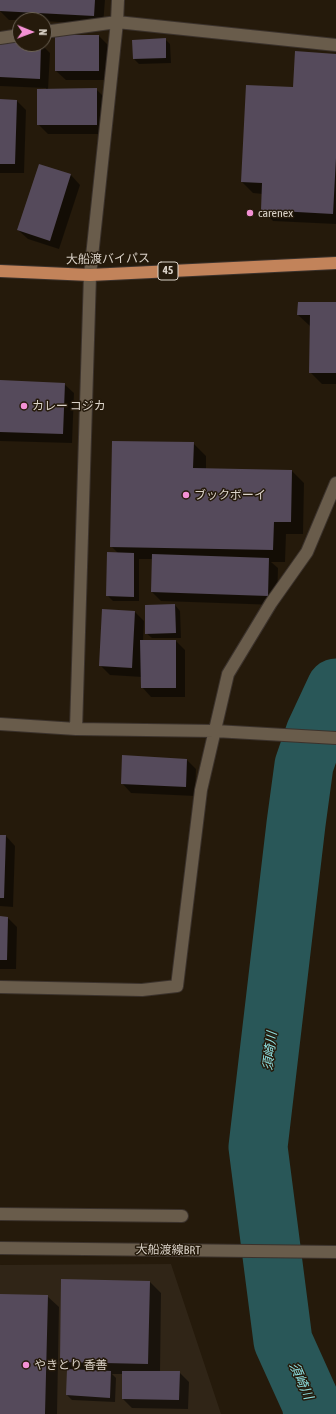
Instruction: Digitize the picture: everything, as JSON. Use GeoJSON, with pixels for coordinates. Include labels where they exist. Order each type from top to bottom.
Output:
{"type":"FeatureCollection","features":[{"type":"Feature","properties":{"kind":"highway","name":"大船渡バイパス"},"geometry":{"type":"LineString","coordinates":[[0,271],[90,275],[336,263]]}},
{"type":"Feature","properties":{"kind":"street"},"geometry":{"type":"LineString","coordinates":[[76,729],[90,275],[117,22],[118,0]]}},
{"type":"Feature","properties":{"kind":"street"},"geometry":{"type":"LineString","coordinates":[[52,31],[117,22],[336,45]]}},
{"type":"Feature","properties":{"kind":"street"},"geometry":{"type":"LineString","coordinates":[[0,38],[12,36]]}},
{"type":"Feature","properties":{"kind":"street"},"geometry":{"type":"LineString","coordinates":[[0,987],[142,990],[177,986],[201,790],[228,674],[271,603],[307,552],[336,483]]}},
{"type":"Feature","properties":{"kind":"street"},"geometry":{"type":"LineString","coordinates":[[0,724],[76,729],[215,731],[336,738]]}},
{"type":"Feature","properties":{"kind":"street"},"geometry":{"type":"LineString","coordinates":[[0,1214],[182,1216]]}},
{"type":"Feature","properties":{"kind":"street","name":"大船渡線BRT"},"geometry":{"type":"LineString","coordinates":[[0,1248],[336,1252]]}},
{"type":"Feature","properties":{"kind":"shaded area"},"geometry":{"type":"Polygon","coordinates":[[[171,1264],[221,1414],[0,1414],[0,1265],[171,1264]]]}},
{"type":"Feature","properties":{"kind":"building"},"geometry":{"type":"Polygon","coordinates":[[[0,0],[95,0],[94,16],[52,14],[52,12],[0,11],[0,0]]]}},
{"type":"Feature","properties":{"kind":"building"},"geometry":{"type":"Polygon","coordinates":[[[55,35],[99,35],[99,71],[55,71],[55,35]]]}},
{"type":"Feature","properties":{"kind":"building"},"geometry":{"type":"Polygon","coordinates":[[[166,38],[166,58],[133,59],[132,40],[166,38]]]}},
{"type":"Feature","properties":{"kind":"building"},"geometry":{"type":"Polygon","coordinates":[[[0,41],[12,42],[12,52],[41,52],[40,79],[0,77],[0,41]]]}},
{"type":"Feature","properties":{"kind":"building"},"geometry":{"type":"Polygon","coordinates":[[[295,51],[336,54],[336,158],[333,214],[261,210],[262,183],[241,182],[246,85],[293,87],[295,51]]]}},
{"type":"Feature","properties":{"kind":"building"},"geometry":{"type":"Polygon","coordinates":[[[97,88],[97,125],[37,125],[37,89],[97,88]]]}},
{"type":"Feature","properties":{"kind":"building"},"geometry":{"type":"Polygon","coordinates":[[[0,99],[17,100],[15,164],[0,164],[0,99]]]}},
{"type":"Feature","properties":{"kind":"building"},"geometry":{"type":"Polygon","coordinates":[[[39,164],[71,174],[50,241],[17,230],[39,164]]]}},
{"type":"Feature","properties":{"kind":"building"},"geometry":{"type":"Polygon","coordinates":[[[298,302],[336,302],[336,373],[309,373],[310,315],[297,315],[298,302]]]}},
{"type":"Feature","properties":{"kind":"building"},"geometry":{"type":"Polygon","coordinates":[[[0,380],[65,383],[63,434],[0,432],[0,380]]]}},
{"type":"Feature","properties":{"kind":"building"},"geometry":{"type":"Polygon","coordinates":[[[112,441],[194,442],[193,468],[292,470],[291,522],[274,522],[273,550],[110,547],[112,441]]]}},
{"type":"Feature","properties":{"kind":"building"},"geometry":{"type":"Polygon","coordinates":[[[107,552],[134,553],[134,597],[106,596],[107,552]]]}},
{"type":"Feature","properties":{"kind":"building"},"geometry":{"type":"Polygon","coordinates":[[[152,554],[269,558],[268,596],[151,592],[152,554]]]}},
{"type":"Feature","properties":{"kind":"building"},"geometry":{"type":"Polygon","coordinates":[[[175,604],[176,633],[145,634],[145,605],[175,604]]]}},
{"type":"Feature","properties":{"kind":"building"},"geometry":{"type":"Polygon","coordinates":[[[102,609],[135,611],[132,668],[99,666],[102,609]]]}},
{"type":"Feature","properties":{"kind":"building"},"geometry":{"type":"Polygon","coordinates":[[[140,640],[176,640],[176,688],[141,688],[140,640]]]}},
{"type":"Feature","properties":{"kind":"building"},"geometry":{"type":"Polygon","coordinates":[[[122,755],[187,759],[186,787],[121,784],[122,755]]]}},
{"type":"Feature","properties":{"kind":"building"},"geometry":{"type":"Polygon","coordinates":[[[0,835],[6,835],[4,898],[0,898],[0,835]]]}},
{"type":"Feature","properties":{"kind":"building"},"geometry":{"type":"Polygon","coordinates":[[[0,916],[8,917],[7,960],[0,960],[0,916]]]}},
{"type":"Feature","properties":{"kind":"building"},"geometry":{"type":"Polygon","coordinates":[[[61,1279],[150,1281],[148,1364],[60,1362],[61,1279]]]}},
{"type":"Feature","properties":{"kind":"building"},"geometry":{"type":"Polygon","coordinates":[[[0,1294],[48,1295],[45,1414],[0,1414],[0,1294]]]}},
{"type":"Feature","properties":{"kind":"building"},"geometry":{"type":"Polygon","coordinates":[[[67,1369],[111,1371],[110,1398],[66,1395],[67,1369]]]}},
{"type":"Feature","properties":{"kind":"building"},"geometry":{"type":"Polygon","coordinates":[[[122,1371],[180,1371],[179,1400],[122,1399],[122,1371]]]}},
{"type":"Feature","properties":{"kind":"waterway","name":"須崎川"},"geometry":{"type":"LineString","coordinates":[[313,1414],[311,1403],[283,1341],[258,1147],[304,765],[315,733],[336,688]]}},
{"type":"Feature","properties":{"kind":"place","name":"carenex"},"geometry":{"type":"Point","coordinates":[250,213]}},
{"type":"Feature","properties":{"kind":"place","name":"カレー コジカ"},"geometry":{"type":"Point","coordinates":[24,406]}},
{"type":"Feature","properties":{"kind":"place","name":"ブックボーイ"},"geometry":{"type":"Point","coordinates":[186,495]}},
{"type":"Feature","properties":{"kind":"place","name":"やきとり 香善"},"geometry":{"type":"Point","coordinates":[26,1365]}}]}
